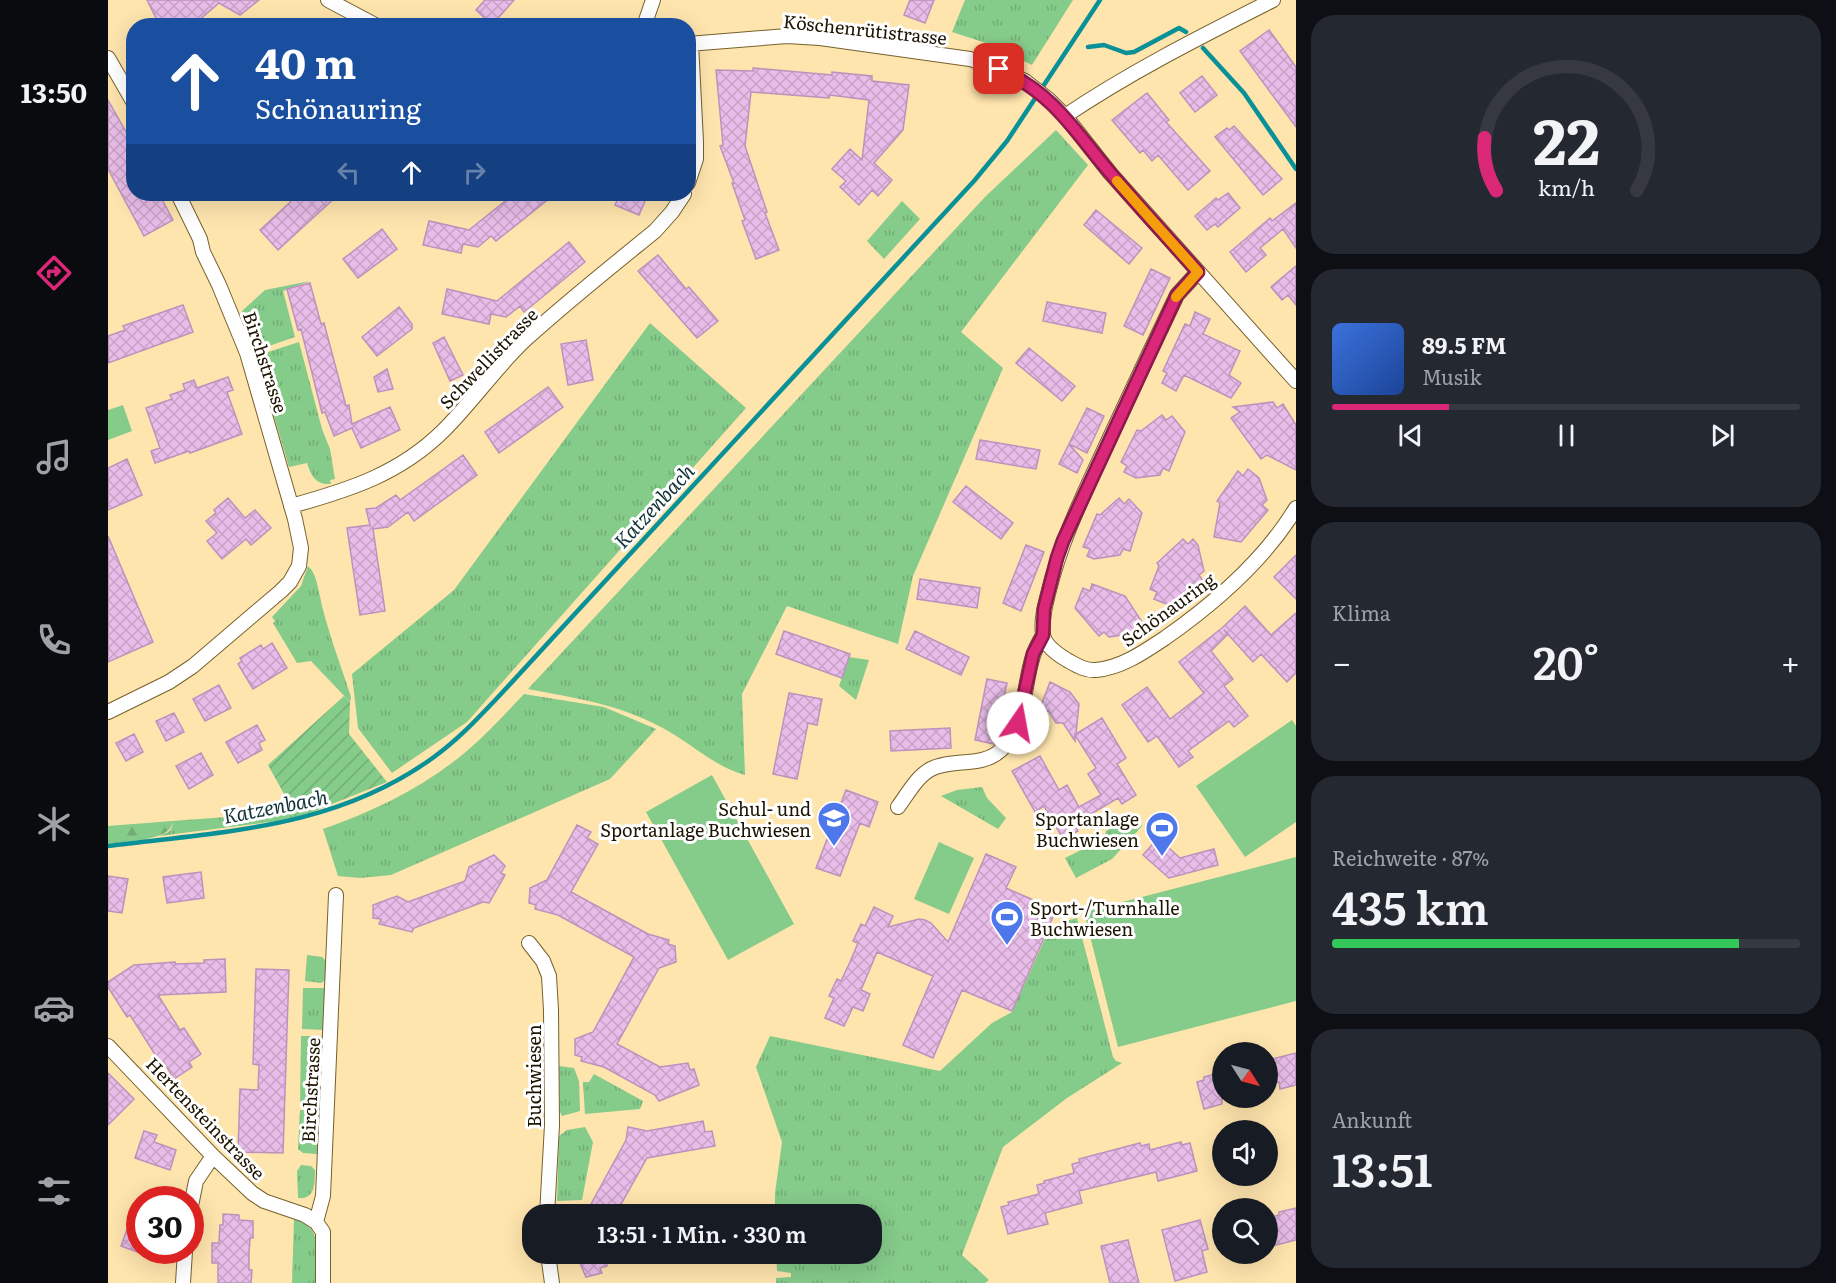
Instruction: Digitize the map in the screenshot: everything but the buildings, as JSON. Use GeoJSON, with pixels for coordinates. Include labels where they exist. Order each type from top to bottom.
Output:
{"type":"FeatureCollection","features":[{"type":"Feature","properties":{"kind":"street"},"geometry":{"type":"LineString","coordinates":[[328,0],[362,18]]}},
{"type":"Feature","properties":{"kind":"street"},"geometry":{"type":"LineString","coordinates":[[647,18],[653,0]]}},
{"type":"Feature","properties":{"kind":"street"},"geometry":{"type":"LineString","coordinates":[[1065,116],[1206,34],[1273,0]]}},
{"type":"Feature","properties":{"kind":"street","name":"Köschenrütistrasse"},"geometry":{"type":"LineString","coordinates":[[696,43],[787,36],[878,45],[970,59],[999,69],[1031,85],[1065,116],[1110,173],[1296,381]]}},
{"type":"Feature","properties":{"kind":"street"},"geometry":{"type":"LineString","coordinates":[[108,58],[126,89]]}},
{"type":"Feature","properties":{"kind":"street"},"geometry":{"type":"LineString","coordinates":[[696,142],[696,159]]}},
{"type":"Feature","properties":{"kind":"street","name":"Birchstrasse"},"geometry":{"type":"LineString","coordinates":[[108,712],[169,682],[210,652],[290,582],[299,566],[301,548],[291,506],[247,353],[211,267],[202,252],[200,239],[181,201]]}},
{"type":"Feature","properties":{"kind":"street","name":"Schwellistrasse"},"geometry":{"type":"LineString","coordinates":[[291,506],[376,478],[410,459],[444,430],[487,379],[525,340],[655,231],[679,201]]}},
{"type":"Feature","properties":{"kind":"street"},"geometry":{"type":"LineString","coordinates":[[898,807],[928,771],[949,764],[984,760],[1000,752],[1010,739],[1018,723],[1033,654],[1043,635],[1044,609],[1057,558],[1075,513],[1177,295],[1198,272]]}},
{"type":"Feature","properties":{"kind":"street","name":"Schönauring"},"geometry":{"type":"LineString","coordinates":[[1043,635],[1050,647],[1079,667],[1093,670],[1111,668],[1126,661],[1178,629],[1224,592],[1256,560],[1296,508]]}},
{"type":"Feature","properties":{"kind":"street","name":"Birchstrasse"},"geometry":{"type":"LineString","coordinates":[[323,1283],[323,1232],[316,1222],[323,1196],[336,895]]}},
{"type":"Feature","properties":{"kind":"street","name":"Buchwiesen"},"geometry":{"type":"LineString","coordinates":[[529,943],[543,961],[549,976],[552,1125],[548,1204]]}},
{"type":"Feature","properties":{"kind":"street","name":"Hertensteinstrasse"},"geometry":{"type":"LineString","coordinates":[[108,1046],[245,1187],[264,1201],[305,1215],[316,1222]]}},
{"type":"Feature","properties":{"kind":"street"},"geometry":{"type":"LineString","coordinates":[[195,1186],[213,1156]]}},
{"type":"Feature","properties":{"kind":"street"},"geometry":{"type":"LineString","coordinates":[[183,1283],[185,1264]]}},
{"type":"Feature","properties":{"kind":"street"},"geometry":{"type":"LineString","coordinates":[[549,1264],[552,1283]]}},
{"type":"Feature","properties":{"kind":"green space"},"geometry":{"type":"Polygon","coordinates":[[[965,0],[1073,0],[1032,65],[989,44],[952,32],[965,0]]]}},
{"type":"Feature","properties":{"kind":"green space"},"geometry":{"type":"Polygon","coordinates":[[[1056,130],[1088,165],[961,332],[1003,368],[913,576],[898,644],[787,606],[742,694],[745,775],[722,766],[672,733],[645,719],[596,703],[528,689],[985,197],[1056,130]]]}},
{"type":"Feature","properties":{"kind":"green space"},"geometry":{"type":"Polygon","coordinates":[[[902,201],[920,219],[884,259],[867,241],[902,201]]]}},
{"type":"Feature","properties":{"kind":"green space"},"geometry":{"type":"Polygon","coordinates":[[[310,281],[283,291],[295,337],[269,346],[256,334],[249,332],[242,311],[265,290],[310,281]]]}},
{"type":"Feature","properties":{"kind":"green space"},"geometry":{"type":"Polygon","coordinates":[[[650,323],[746,408],[467,722],[392,773],[358,728],[352,674],[454,590],[650,323]]]}},
{"type":"Feature","properties":{"kind":"green space"},"geometry":{"type":"Polygon","coordinates":[[[299,342],[322,429],[330,449],[335,479],[330,480],[331,484],[321,483],[315,479],[307,463],[289,467],[256,356],[299,342]]]}},
{"type":"Feature","properties":{"kind":"green space"},"geometry":{"type":"Polygon","coordinates":[[[123,405],[132,431],[108,440],[108,410],[123,405]]]}},
{"type":"Feature","properties":{"kind":"green space"},"geometry":{"type":"Polygon","coordinates":[[[308,566],[316,581],[329,632],[351,697],[350,702],[311,661],[297,663],[273,623],[275,621],[272,617],[301,586],[308,566]]]}},
{"type":"Feature","properties":{"kind":"green space"},"geometry":{"type":"Polygon","coordinates":[[[849,657],[869,660],[856,700],[839,686],[849,657]]]}},
{"type":"Feature","properties":{"kind":"green space"},"geometry":{"type":"Polygon","coordinates":[[[524,694],[604,707],[656,729],[610,779],[391,875],[360,878],[338,876],[323,829],[381,806],[435,775],[497,723],[524,694]]]}},
{"type":"Feature","properties":{"kind":"green space"},"geometry":{"type":"Polygon","coordinates":[[[344,696],[350,702],[349,734],[387,782],[307,814],[289,803],[268,765],[344,696]]]}},
{"type":"Feature","properties":{"kind":"green space"},"geometry":{"type":"Polygon","coordinates":[[[1292,720],[1296,726],[1296,822],[1245,857],[1196,786],[1292,720]]]}},
{"type":"Feature","properties":{"kind":"green space"},"geometry":{"type":"Polygon","coordinates":[[[712,775],[794,924],[728,960],[646,812],[712,775]]]}},
{"type":"Feature","properties":{"kind":"green space"},"geometry":{"type":"Polygon","coordinates":[[[982,787],[987,798],[1006,818],[998,829],[941,796],[957,790],[982,787]]]}},
{"type":"Feature","properties":{"kind":"green space"},"geometry":{"type":"Polygon","coordinates":[[[289,803],[307,814],[278,821],[159,836],[171,829],[172,821],[266,814],[289,803]]]}},
{"type":"Feature","properties":{"kind":"green space"},"geometry":{"type":"Polygon","coordinates":[[[1139,817],[1142,826],[1112,859],[1076,878],[1065,858],[1105,838],[1106,831],[1119,823],[1139,817]]]}},
{"type":"Feature","properties":{"kind":"green space"},"geometry":{"type":"Polygon","coordinates":[[[172,821],[171,828],[157,836],[108,844],[108,826],[172,821]]]}},
{"type":"Feature","properties":{"kind":"green space"},"geometry":{"type":"Polygon","coordinates":[[[939,842],[974,858],[949,914],[914,899],[939,842]]]}},
{"type":"Feature","properties":{"kind":"green space"},"geometry":{"type":"Polygon","coordinates":[[[1296,857],[1296,1001],[1118,1047],[1084,912],[1296,857]]]}},
{"type":"Feature","properties":{"kind":"green space"},"geometry":{"type":"Polygon","coordinates":[[[1077,918],[1113,1057],[1122,1063],[1067,1098],[1003,1147],[962,1255],[989,1280],[985,1283],[776,1283],[776,1278],[791,1277],[791,1273],[777,1271],[777,1264],[882,1264],[882,1204],[775,1204],[782,1142],[756,1067],[770,1036],[940,1071],[992,1023],[1012,1012],[1051,925],[1077,918]]]}},
{"type":"Feature","properties":{"kind":"green space"},"geometry":{"type":"Polygon","coordinates":[[[307,955],[322,957],[327,962],[326,980],[321,983],[305,981],[307,955]]]}},
{"type":"Feature","properties":{"kind":"green space"},"geometry":{"type":"Polygon","coordinates":[[[303,988],[326,988],[325,1030],[302,1029],[303,988]]]}},
{"type":"Feature","properties":{"kind":"green space"},"geometry":{"type":"Polygon","coordinates":[[[301,1036],[324,1036],[322,1104],[300,1104],[301,1036]]]}},
{"type":"Feature","properties":{"kind":"green space"},"geometry":{"type":"Polygon","coordinates":[[[559,1066],[574,1068],[579,1081],[580,1111],[562,1116],[560,1112],[559,1066]]]}},
{"type":"Feature","properties":{"kind":"green space"},"geometry":{"type":"Polygon","coordinates":[[[594,1074],[643,1101],[640,1109],[585,1114],[583,1082],[589,1082],[594,1074]]]}},
{"type":"Feature","properties":{"kind":"green space"},"geometry":{"type":"Polygon","coordinates":[[[300,1110],[322,1111],[321,1149],[317,1154],[303,1153],[298,1149],[300,1110]]]}},
{"type":"Feature","properties":{"kind":"green space"},"geometry":{"type":"Polygon","coordinates":[[[585,1127],[593,1142],[582,1200],[557,1201],[559,1136],[567,1130],[585,1127]]]}},
{"type":"Feature","properties":{"kind":"green space"},"geometry":{"type":"Polygon","coordinates":[[[301,1165],[311,1166],[315,1170],[315,1180],[311,1193],[304,1198],[298,1198],[297,1171],[301,1165]]]}},
{"type":"Feature","properties":{"kind":"green space"},"geometry":{"type":"Polygon","coordinates":[[[294,1219],[308,1226],[315,1236],[315,1283],[292,1283],[294,1219]]]}},
{"type":"Feature","properties":{"kind":"waterway","name":"Katzenbach"},"geometry":{"type":"LineString","coordinates":[[108,846],[236,830],[318,813],[358,799],[396,781],[452,743],[500,695],[974,181],[1007,141],[1100,0]]}},
{"type":"Feature","properties":{"kind":"waterway"},"geometry":{"type":"LineString","coordinates":[[1088,47],[1104,45],[1126,53],[1134,52],[1179,28],[1186,32]]}},
{"type":"Feature","properties":{"kind":"waterway"},"geometry":{"type":"LineString","coordinates":[[1203,48],[1244,93],[1296,169]]}},
{"type":"Feature","properties":{"kind":"slow traffic"},"geometry":{"type":"LineString","coordinates":[[1117,181],[1198,272],[1176,297]]}},
{"type":"Feature","properties":{"kind":"place","name":"Schul- und Sportanlage Buchwiesen"},"geometry":{"type":"Point","coordinates":[834,847]}},
{"type":"Feature","properties":{"kind":"place","name":"Sportanlage Buchwiesen"},"geometry":{"type":"Point","coordinates":[1162,857]}},
{"type":"Feature","properties":{"kind":"place","name":"Sport-/Turnhalle Buchwiesen"},"geometry":{"type":"Point","coordinates":[1007,946]}},
{"type":"Feature","properties":{"kind":"route"},"geometry":{"type":"LineString","coordinates":[[999,69],[1031,85],[1065,116],[1110,173],[1198,272],[1177,295],[1063,541],[1044,609],[1043,635],[1033,654],[1018,723]]}}]}
